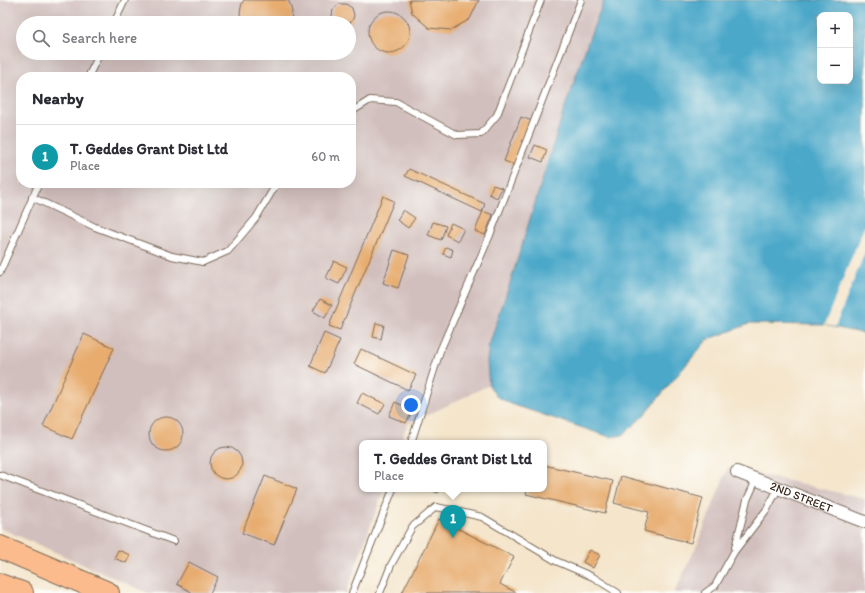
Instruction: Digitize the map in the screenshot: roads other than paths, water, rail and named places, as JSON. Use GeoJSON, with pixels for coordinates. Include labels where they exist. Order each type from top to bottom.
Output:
{"type":"FeatureCollection","features":[{"type":"Feature","properties":{"kind":"highway"},"geometry":{"type":"LineString","coordinates":[[0,546],[108,593]]}},
{"type":"Feature","properties":{"kind":"highway"},"geometry":{"type":"LineString","coordinates":[[0,585],[22,593]]}},
{"type":"Feature","properties":{"kind":"street","name":"2ND STREET"},"geometry":{"type":"LineString","coordinates":[[737,472],[865,522]]}},
{"type":"Feature","properties":{"kind":"lane"},"geometry":{"type":"LineString","coordinates":[[117,16],[125,0]]}},
{"type":"Feature","properties":{"kind":"lane"},"geometry":{"type":"LineString","coordinates":[[356,109],[370,100],[396,102],[457,135],[481,134],[497,114],[541,0]]}},
{"type":"Feature","properties":{"kind":"lane"},"geometry":{"type":"LineString","coordinates":[[412,440],[440,351],[490,235],[581,0]]}},
{"type":"Feature","properties":{"kind":"lane"},"geometry":{"type":"LineString","coordinates":[[90,72],[96,60]]}},
{"type":"Feature","properties":{"kind":"lane"},"geometry":{"type":"LineString","coordinates":[[0,272],[36,188]]}},
{"type":"Feature","properties":{"kind":"lane"},"geometry":{"type":"LineString","coordinates":[[32,197],[95,227],[172,256],[203,262],[228,251],[256,218],[274,188]]}},
{"type":"Feature","properties":{"kind":"lane"},"geometry":{"type":"LineString","coordinates":[[0,475],[174,541]]}},
{"type":"Feature","properties":{"kind":"lane"},"geometry":{"type":"LineString","coordinates":[[734,552],[747,500],[756,480]]}},
{"type":"Feature","properties":{"kind":"lane"},"geometry":{"type":"LineString","coordinates":[[711,593],[734,552],[767,509],[778,489]]}},
{"type":"Feature","properties":{"kind":"lane"},"geometry":{"type":"LineString","coordinates":[[352,593],[392,492]]}},
{"type":"Feature","properties":{"kind":"lane"},"geometry":{"type":"LineString","coordinates":[[380,593],[390,565],[412,526],[436,508],[482,517],[556,561],[593,578],[618,593]]}},
{"type":"Feature","properties":{"kind":"lane"},"geometry":{"type":"LineString","coordinates":[[705,593],[715,586]]}},
{"type":"Feature","properties":{"kind":"water"},"geometry":{"type":"Polygon","coordinates":[[[604,0],[865,0],[865,334],[824,325],[749,324],[707,340],[644,415],[623,435],[610,437],[511,404],[496,396],[489,385],[487,361],[489,345],[564,110],[604,0]]]}},
{"type":"Feature","properties":{"kind":"place","name":"T. Geddes Grant Dist Ltd"},"geometry":{"type":"Point","coordinates":[453,538]}}]}
